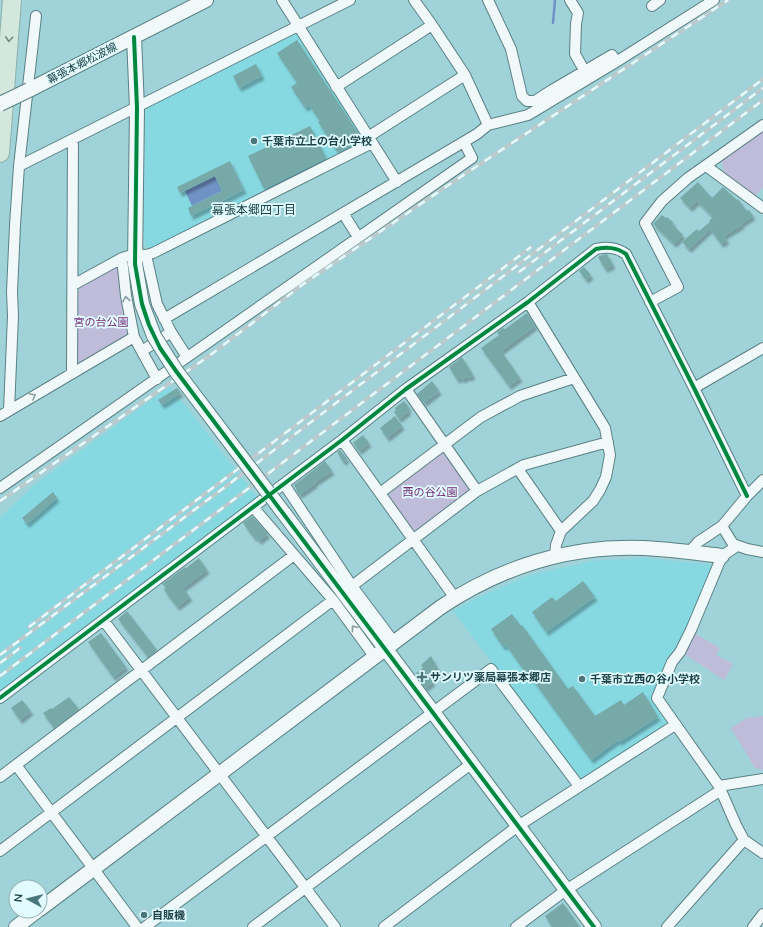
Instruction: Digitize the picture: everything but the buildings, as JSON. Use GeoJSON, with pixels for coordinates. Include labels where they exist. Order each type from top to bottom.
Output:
{"type":"FeatureCollection","features":[{"type":"Feature","properties":{"kind":"highway"},"geometry":{"type":"LineString","coordinates":[[0,153],[12,3]]}},
{"type":"Feature","properties":{"kind":"street","name":"幕張本郷松波線"},"geometry":{"type":"LineString","coordinates":[[0,104],[206,0]]}},
{"type":"Feature","properties":{"kind":"street"},"geometry":{"type":"LineString","coordinates":[[282,0],[397,182]]}},
{"type":"Feature","properties":{"kind":"street"},"geometry":{"type":"LineString","coordinates":[[19,166],[350,0]]}},
{"type":"Feature","properties":{"kind":"street"},"geometry":{"type":"LineString","coordinates":[[414,0],[465,75],[488,125]]}},
{"type":"Feature","properties":{"kind":"street"},"geometry":{"type":"LineString","coordinates":[[488,0],[511,50],[522,96],[527,101],[535,101],[584,70],[612,55],[616,62]]}},
{"type":"Feature","properties":{"kind":"street"},"geometry":{"type":"LineString","coordinates":[[570,0],[578,13],[575,54],[584,70]]}},
{"type":"Feature","properties":{"kind":"street"},"geometry":{"type":"LineString","coordinates":[[164,319],[464,142],[488,125],[528,115],[714,0]]}},
{"type":"Feature","properties":{"kind":"street"},"geometry":{"type":"LineString","coordinates":[[9,410],[13,316],[12,292],[19,166],[29,90],[36,16]]}},
{"type":"Feature","properties":{"kind":"street"},"geometry":{"type":"LineString","coordinates":[[336,87],[432,25]]}},
{"type":"Feature","properties":{"kind":"street"},"geometry":{"type":"LineString","coordinates":[[134,37],[141,254],[157,304],[171,332],[187,357]]}},
{"type":"Feature","properties":{"kind":"street"},"geometry":{"type":"LineString","coordinates":[[73,285],[122,258],[141,254],[370,140],[465,75]]}},
{"type":"Feature","properties":{"kind":"street"},"geometry":{"type":"LineString","coordinates":[[650,302],[678,287],[645,223],[662,201],[688,178],[763,125]]}},
{"type":"Feature","properties":{"kind":"street"},"geometry":{"type":"LineString","coordinates":[[72,373],[73,139]]}},
{"type":"Feature","properties":{"kind":"street"},"geometry":{"type":"LineString","coordinates":[[0,488],[472,158],[464,142]]}},
{"type":"Feature","properties":{"kind":"street"},"geometry":{"type":"LineString","coordinates":[[706,166],[763,208]]}},
{"type":"Feature","properties":{"kind":"street"},"geometry":{"type":"LineString","coordinates":[[343,213],[358,238]]}},
{"type":"Feature","properties":{"kind":"street"},"geometry":{"type":"LineString","coordinates":[[0,698],[254,507],[406,389],[528,302],[596,249],[614,248],[626,254],[747,496]]}},
{"type":"Feature","properties":{"kind":"street"},"geometry":{"type":"LineString","coordinates":[[141,254],[135,264],[142,304],[154,336],[176,371],[594,927]]}},
{"type":"Feature","properties":{"kind":"street"},"geometry":{"type":"LineString","coordinates":[[122,258],[126,296],[134,337],[157,379]]}},
{"type":"Feature","properties":{"kind":"street"},"geometry":{"type":"LineString","coordinates":[[528,302],[605,428],[610,455],[609,468],[600,490],[593,501],[562,531],[556,545],[555,556]]}},
{"type":"Feature","properties":{"kind":"street"},"geometry":{"type":"LineString","coordinates":[[142,351],[171,332]]}},
{"type":"Feature","properties":{"kind":"street"},"geometry":{"type":"LineString","coordinates":[[0,416],[134,337]]}},
{"type":"Feature","properties":{"kind":"street"},"geometry":{"type":"LineString","coordinates":[[694,388],[763,348]]}},
{"type":"Feature","properties":{"kind":"street"},"geometry":{"type":"LineString","coordinates":[[380,493],[481,417],[501,405],[520,396],[574,378]]}},
{"type":"Feature","properties":{"kind":"street"},"geometry":{"type":"LineString","coordinates":[[406,389],[477,491]]}},
{"type":"Feature","properties":{"kind":"street"},"geometry":{"type":"LineString","coordinates":[[342,440],[455,598]]}},
{"type":"Feature","properties":{"kind":"street"},"geometry":{"type":"LineString","coordinates":[[352,586],[477,491],[524,465],[608,442]]}},
{"type":"Feature","properties":{"kind":"street"},"geometry":{"type":"LineString","coordinates":[[518,469],[562,531]]}},
{"type":"Feature","properties":{"kind":"street"},"geometry":{"type":"LineString","coordinates":[[689,552],[698,542],[722,526],[747,496],[763,480]]}},
{"type":"Feature","properties":{"kind":"street"},"geometry":{"type":"LineString","coordinates":[[284,484],[352,586],[384,649]]}},
{"type":"Feature","properties":{"kind":"street"},"geometry":{"type":"LineString","coordinates":[[254,507],[333,600],[384,649]]}},
{"type":"Feature","properties":{"kind":"street"},"geometry":{"type":"LineString","coordinates":[[722,526],[732,544],[763,552]]}},
{"type":"Feature","properties":{"kind":"street"},"geometry":{"type":"LineString","coordinates":[[737,546],[722,556],[691,630],[680,652],[672,662],[657,698],[720,788],[744,840],[763,853]]}},
{"type":"Feature","properties":{"kind":"street"},"geometry":{"type":"LineString","coordinates":[[48,903],[384,649],[455,598],[494,577],[526,564],[555,556],[624,548],[644,548],[722,556]]}},
{"type":"Feature","properties":{"kind":"street"},"geometry":{"type":"LineString","coordinates":[[0,777],[294,555]]}},
{"type":"Feature","properties":{"kind":"street"},"geometry":{"type":"LineString","coordinates":[[0,851],[333,600]]}},
{"type":"Feature","properties":{"kind":"street"},"geometry":{"type":"LineString","coordinates":[[104,621],[334,927]]}},
{"type":"Feature","properties":{"kind":"street"},"geometry":{"type":"LineString","coordinates":[[145,927],[490,669],[579,786]]}},
{"type":"Feature","properties":{"kind":"street"},"geometry":{"type":"LineString","coordinates":[[384,927],[518,826],[675,725]]}},
{"type":"Feature","properties":{"kind":"street"},"geometry":{"type":"LineString","coordinates":[[253,927],[471,764]]}},
{"type":"Feature","properties":{"kind":"street"},"geometry":{"type":"LineString","coordinates":[[16,765],[137,927]]}},
{"type":"Feature","properties":{"kind":"street"},"geometry":{"type":"LineString","coordinates":[[516,927],[566,890],[720,788],[763,779]]}},
{"type":"Feature","properties":{"kind":"street"},"geometry":{"type":"LineString","coordinates":[[667,927],[744,840]]}},
{"type":"Feature","properties":{"kind":"street"},"geometry":{"type":"LineString","coordinates":[[752,927],[763,914]]}},
{"type":"Feature","properties":{"kind":"street"},"geometry":{"type":"LineString","coordinates":[[16,927],[26,919]]}},
{"type":"Feature","properties":{"kind":"shaded area","name":"千葉市立上の台小学校"},"geometry":{"type":"Polygon","coordinates":[[[292,34],[298,35],[364,138],[363,144],[152,249],[146,247],[144,238],[145,112],[150,105],[292,34]]]}},
{"type":"Feature","properties":{"kind":"shaded area"},"geometry":{"type":"Polygon","coordinates":[[[215,176],[222,191],[192,206],[185,191],[215,176]]]}},
{"type":"Feature","properties":{"kind":"shaded area"},"geometry":{"type":"Polygon","coordinates":[[[170,386],[258,498],[0,692],[0,518],[34,485],[170,386]]]}},
{"type":"Feature","properties":{"kind":"shaded area","name":"千葉市立西の谷小学校"},"geometry":{"type":"Polygon","coordinates":[[[644,558],[714,565],[677,651],[668,660],[652,697],[667,719],[667,725],[583,779],[577,776],[453,611],[477,598],[527,576],[591,561],[644,558]]]}},
{"type":"Feature","properties":{"kind":"green space"},"geometry":{"type":"Polygon","coordinates":[[[763,129],[763,187],[754,198],[724,176],[722,158],[763,129]]]}},
{"type":"Feature","properties":{"kind":"green space","name":"宮の台公園"},"geometry":{"type":"Polygon","coordinates":[[[114,267],[119,269],[122,305],[128,331],[126,338],[82,363],[76,360],[77,292],[81,286],[114,267]]]}},
{"type":"Feature","properties":{"kind":"green space","name":"西の谷公園"},"geometry":{"type":"Polygon","coordinates":[[[439,453],[446,454],[469,487],[469,494],[418,531],[412,530],[389,498],[390,491],[439,453]]]}},
{"type":"Feature","properties":{"kind":"green space"},"geometry":{"type":"Polygon","coordinates":[[[694,633],[720,648],[716,655],[733,664],[724,680],[683,653],[694,633]]]}},
{"type":"Feature","properties":{"kind":"green space"},"geometry":{"type":"Polygon","coordinates":[[[763,716],[763,770],[755,768],[731,728],[747,718],[763,716]]]}},
{"type":"Feature","properties":{"kind":"waterway"},"geometry":{"type":"LineString","coordinates":[[553,23],[555,0]]}},
{"type":"Feature","properties":{"kind":"railway"},"geometry":{"type":"LineString","coordinates":[[0,501],[209,356],[302,285],[447,186],[728,0]]}},
{"type":"Feature","properties":{"kind":"railway"},"geometry":{"type":"LineString","coordinates":[[0,655],[257,463],[763,79]]}},
{"type":"Feature","properties":{"kind":"railway"},"geometry":{"type":"LineString","coordinates":[[519,272],[763,88]]}},
{"type":"Feature","properties":{"kind":"railway"},"geometry":{"type":"LineString","coordinates":[[0,676],[763,100]]}},
{"type":"Feature","properties":{"kind":"railway"},"geometry":{"type":"LineString","coordinates":[[29,627],[531,247]]}},
{"type":"Feature","properties":{"kind":"railway"},"geometry":{"type":"LineString","coordinates":[[0,663],[20,648]]}},
{"type":"Feature","properties":{"kind":"cycle path"},"geometry":{"type":"LineString","coordinates":[[134,37],[137,108],[135,264],[142,304],[149,325],[160,348],[594,927]]}},
{"type":"Feature","properties":{"kind":"cycle path"},"geometry":{"type":"LineString","coordinates":[[0,698],[342,440],[406,389],[528,302],[596,249],[611,248],[626,254],[747,496]]}},
{"type":"Feature","properties":{"kind":"place","name":"千葉市立上の台小学校"},"geometry":{"type":"Point","coordinates":[254,141]}},
{"type":"Feature","properties":{"kind":"place","name":"サンリツ薬局幕張本郷店"},"geometry":{"type":"Point","coordinates":[422,677]}},
{"type":"Feature","properties":{"kind":"place","name":"千葉市立西の谷小学校"},"geometry":{"type":"Point","coordinates":[582,679]}},
{"type":"Feature","properties":{"kind":"place","name":"自販機"},"geometry":{"type":"Point","coordinates":[144,915]}},
{"type":"Feature","properties":{"kind":"district","name":"幕張本郷四丁目"},"geometry":{"type":"Point","coordinates":[254,209]}}]}
